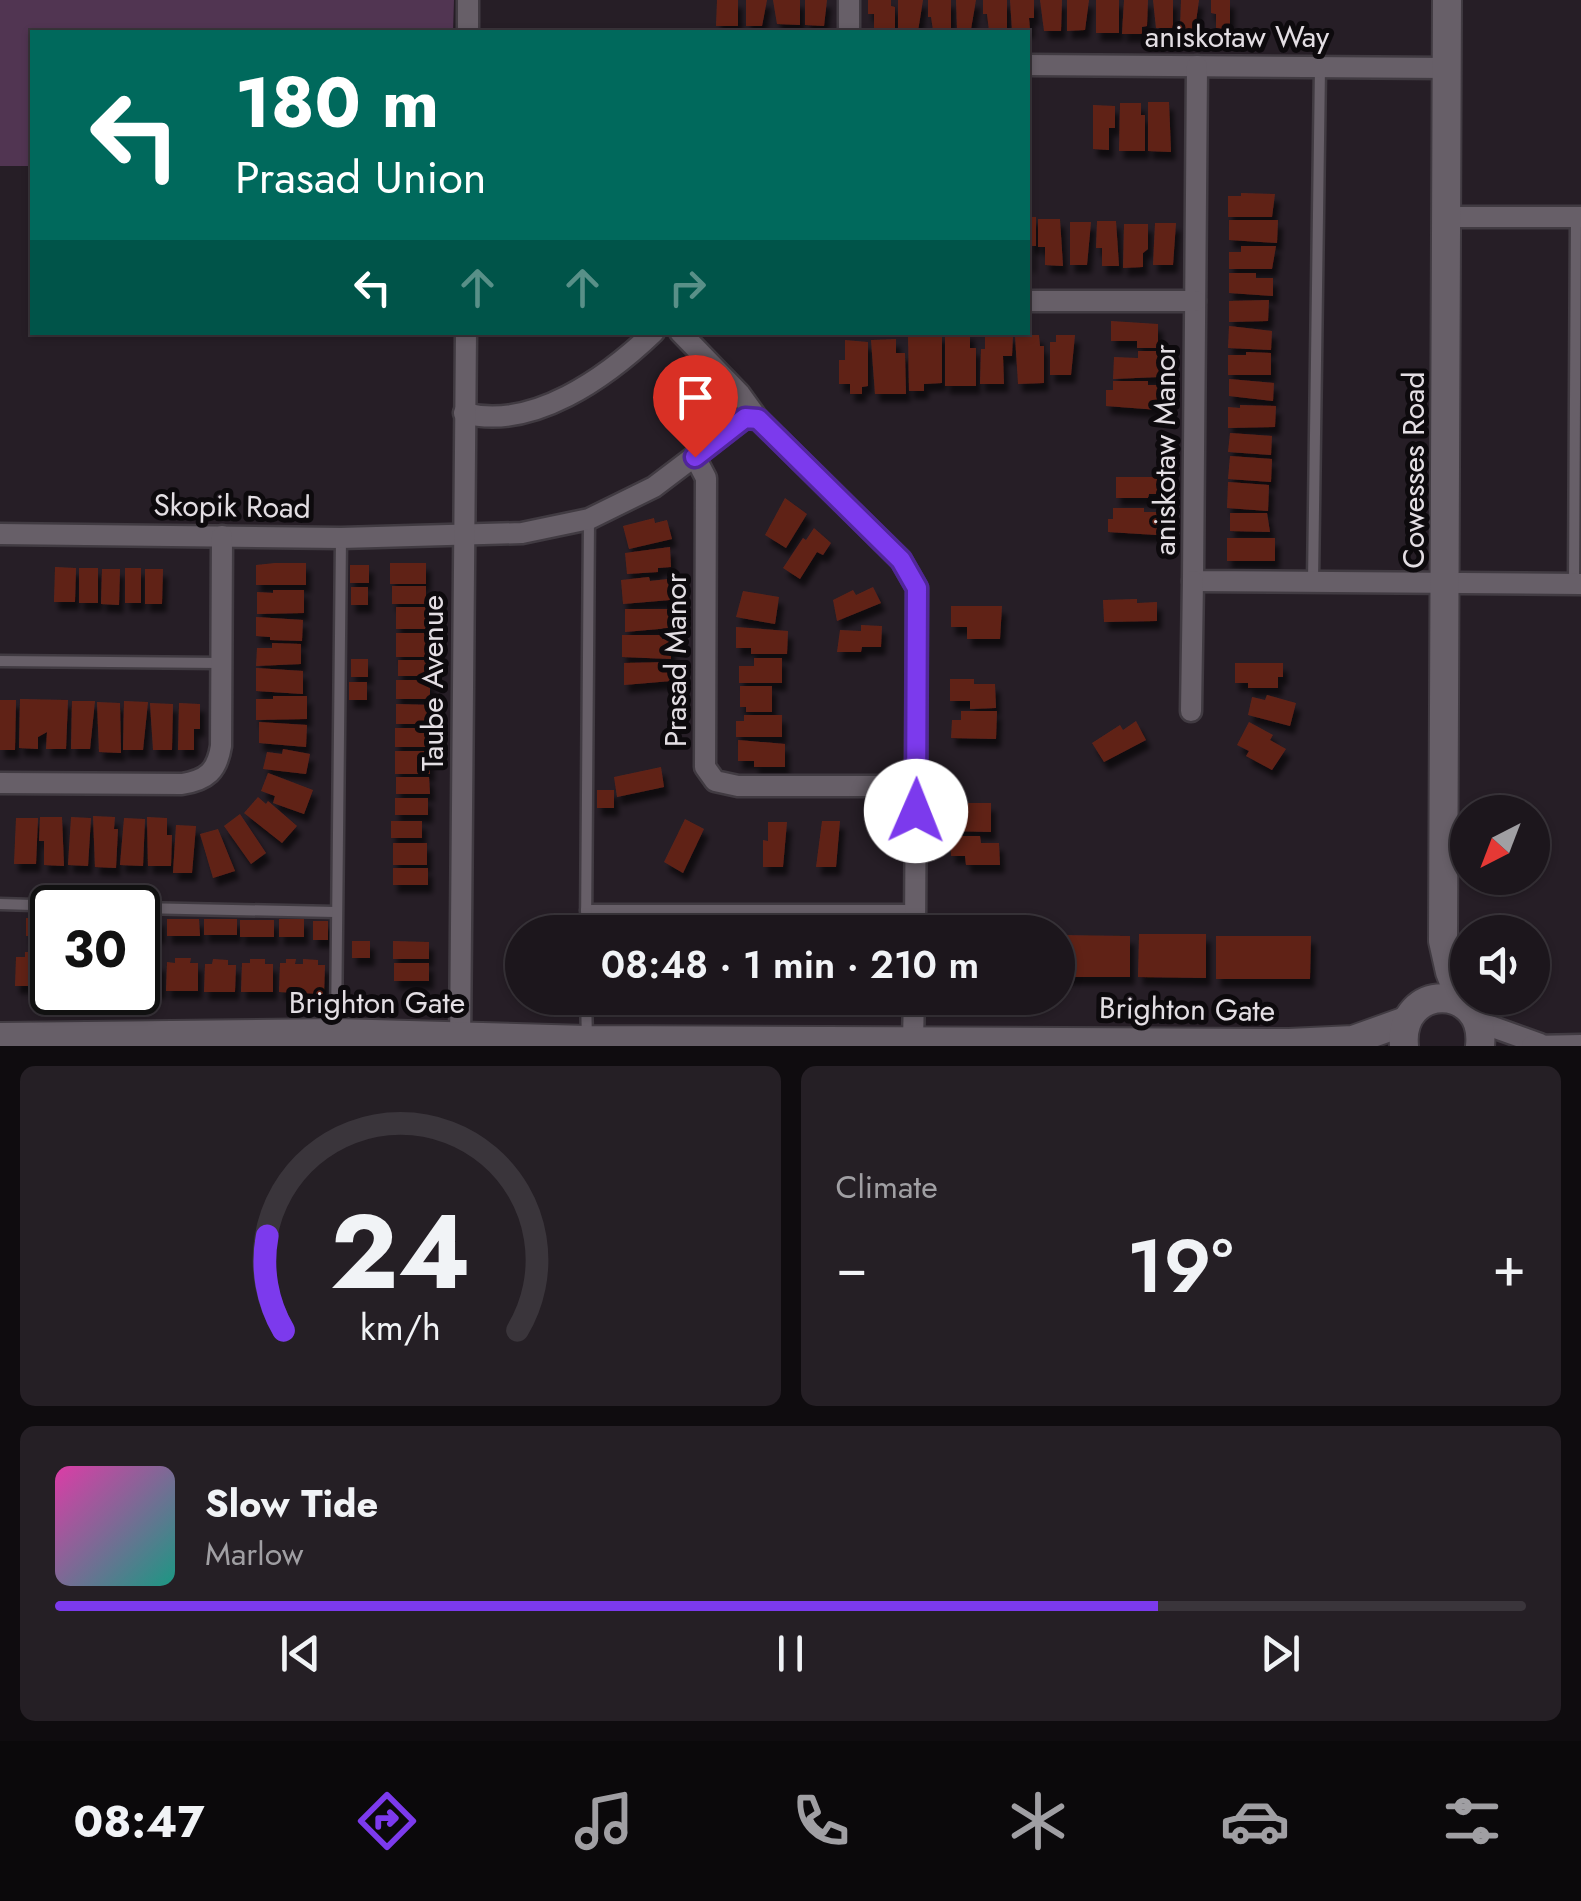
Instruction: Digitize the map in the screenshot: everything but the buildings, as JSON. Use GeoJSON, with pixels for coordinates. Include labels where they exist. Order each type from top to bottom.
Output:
{"type":"FeatureCollection","features":[{"type":"Feature","properties":{"kind":"street"},"geometry":{"type":"LineString","coordinates":[[468,0],[468,30]]}},
{"type":"Feature","properties":{"kind":"street"},"geometry":{"type":"LineString","coordinates":[[848,30],[849,0]]}},
{"type":"Feature","properties":{"kind":"street","name":"Cowesses Road"},"geometry":{"type":"LineString","coordinates":[[1446,0],[1443,941],[1450,972],[1474,1024]]}},
{"type":"Feature","properties":{"kind":"street","name":"aniskotaw Way"},"geometry":{"type":"LineString","coordinates":[[1030,65],[1447,68]]}},
{"type":"Feature","properties":{"kind":"street","name":"aniskotaw Manor"},"geometry":{"type":"LineString","coordinates":[[1197,66],[1193,581],[1578,584]]}},
{"type":"Feature","properties":{"kind":"street"},"geometry":{"type":"LineString","coordinates":[[1446,217],[1579,218]]}},
{"type":"Feature","properties":{"kind":"street"},"geometry":{"type":"LineString","coordinates":[[1030,301],[1195,301]]}},
{"type":"Feature","properties":{"kind":"street","name":"Taube Avenue"},"geometry":{"type":"LineString","coordinates":[[460,1040],[466,335]]}},
{"type":"Feature","properties":{"kind":"street"},"geometry":{"type":"LineString","coordinates":[[464,413],[479,417],[518,414],[587,388],[650,335]]}},
{"type":"Feature","properties":{"kind":"street"},"geometry":{"type":"LineString","coordinates":[[683,335],[740,394],[758,419],[901,560],[917,588],[916,915]]}},
{"type":"Feature","properties":{"kind":"street","name":"Skopik Road"},"geometry":{"type":"LineString","coordinates":[[0,534],[341,538],[522,533],[589,519],[654,487],[745,418],[758,419]]}},
{"type":"Feature","properties":{"kind":"street","name":"Prasad Manor"},"geometry":{"type":"LineString","coordinates":[[695,457],[706,478],[705,768],[715,781],[738,786],[916,786]]}},
{"type":"Feature","properties":{"kind":"street"},"geometry":{"type":"LineString","coordinates":[[0,783],[182,784],[206,779],[214,770],[222,746],[222,536]]}},
{"type":"Feature","properties":{"kind":"street"},"geometry":{"type":"LineString","coordinates":[[1191,711],[1193,581]]}},
{"type":"Feature","properties":{"kind":"street","name":"Cowesses Road"},"geometry":{"type":"LineString","coordinates":[[1411,1023],[1443,941]]}},
{"type":"Feature","properties":{"kind":"street"},"geometry":{"type":"LineString","coordinates":[[1411,1023],[1437,998],[1474,1024],[1536,1045],[1581,1044]]}},
{"type":"Feature","properties":{"kind":"street"},"geometry":{"type":"LineString","coordinates":[[913,1039],[914,1015]]}},
{"type":"Feature","properties":{"kind":"street","name":"Brighton Gate"},"geometry":{"type":"LineString","coordinates":[[0,1036],[587,1043],[913,1039],[1289,1044],[1359,1043],[1411,1023]]}},
{"type":"Feature","properties":{"kind":"lane"},"geometry":{"type":"LineString","coordinates":[[1313,582],[1320,66]]}},
{"type":"Feature","properties":{"kind":"lane"},"geometry":{"type":"LineString","coordinates":[[1578,584],[1579,218]]}},
{"type":"Feature","properties":{"kind":"lane"},"geometry":{"type":"LineString","coordinates":[[586,915],[589,519]]}},
{"type":"Feature","properties":{"kind":"lane"},"geometry":{"type":"LineString","coordinates":[[336,1040],[341,538]]}},
{"type":"Feature","properties":{"kind":"lane"},"geometry":{"type":"LineString","coordinates":[[0,661],[222,662]]}},
{"type":"Feature","properties":{"kind":"lane"},"geometry":{"type":"LineString","coordinates":[[0,904],[30,905]]}},
{"type":"Feature","properties":{"kind":"lane"},"geometry":{"type":"LineString","coordinates":[[160,908],[336,912]]}},
{"type":"Feature","properties":{"kind":"lane"},"geometry":{"type":"LineString","coordinates":[[586,910],[916,910]]}},
{"type":"Feature","properties":{"kind":"lane"},"geometry":{"type":"LineString","coordinates":[[586,1015],[587,1043]]}},
{"type":"Feature","properties":{"kind":"shaded area"},"geometry":{"type":"Polygon","coordinates":[[[0,0],[454,0],[453,30],[30,30],[30,166],[0,166],[0,0]]]}},
{"type":"Feature","properties":{"kind":"route"},"geometry":{"type":"LineString","coordinates":[[695,457],[745,418],[758,419],[901,560],[917,588],[916,811]]}}]}
